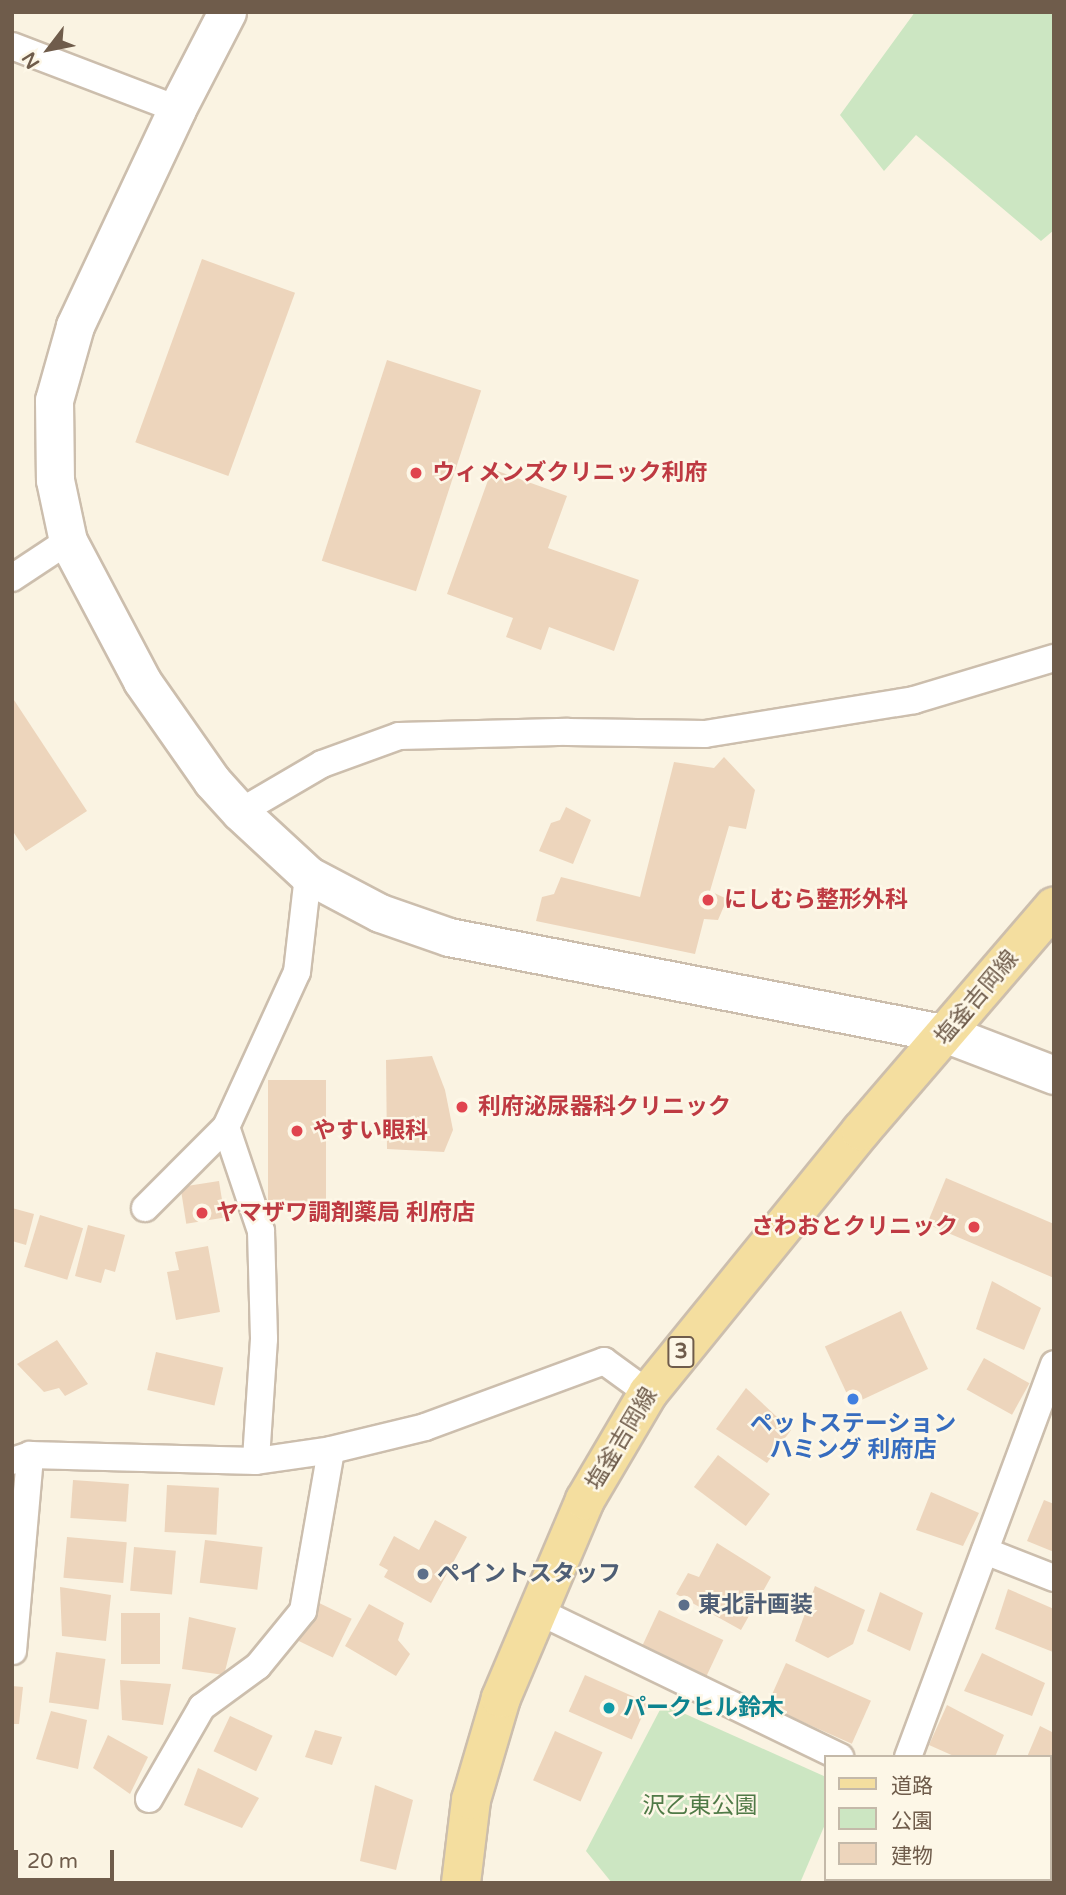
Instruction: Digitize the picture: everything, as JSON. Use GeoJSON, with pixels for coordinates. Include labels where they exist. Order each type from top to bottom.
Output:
{"type":"FeatureCollection","features":[{"type":"Feature","properties":{"kind":"main road","name":"塩釜吉岡線"},"geometry":{"type":"LineString","coordinates":[[461,1883],[471,1800],[501,1698],[536,1610],[585,1500],[648,1393],[861,1131],[1054,907]]}},
{"type":"Feature","properties":{"kind":"street"},"geometry":{"type":"LineString","coordinates":[[227,12],[177,110],[75,326],[54,400],[55,480],[68,541],[142,681],[212,781],[240,813],[308,875],[380,913],[449,937],[947,1034],[1054,1074]]}},
{"type":"Feature","properties":{"kind":"street"},"geometry":{"type":"LineString","coordinates":[[12,46],[177,110]]}},
{"type":"Feature","properties":{"kind":"street"},"geometry":{"type":"LineString","coordinates":[[12,578],[68,541]]}},
{"type":"Feature","properties":{"kind":"street"},"geometry":{"type":"LineString","coordinates":[[240,813],[322,764],[399,736],[568,732],[705,734],[914,700],[1054,658]]}},
{"type":"Feature","properties":{"kind":"street"},"geometry":{"type":"LineString","coordinates":[[145,1208],[226,1126],[297,972],[308,875]]}},
{"type":"Feature","properties":{"kind":"street"},"geometry":{"type":"LineString","coordinates":[[226,1126],[261,1231],[264,1339],[256,1461]]}},
{"type":"Feature","properties":{"kind":"street"},"geometry":{"type":"LineString","coordinates":[[13,1651],[21,1458],[256,1461],[331,1450],[425,1427],[604,1361],[648,1393]]}},
{"type":"Feature","properties":{"kind":"street"},"geometry":{"type":"LineString","coordinates":[[909,1755],[1054,1364]]}},
{"type":"Feature","properties":{"kind":"street"},"geometry":{"type":"LineString","coordinates":[[149,1799],[202,1707],[258,1666],[303,1611],[331,1450]]}},
{"type":"Feature","properties":{"kind":"street"},"geometry":{"type":"LineString","coordinates":[[985,1551],[1054,1578]]}},
{"type":"Feature","properties":{"kind":"street"},"geometry":{"type":"LineString","coordinates":[[536,1610],[836,1755]]}},
{"type":"Feature","properties":{"kind":"green space"},"geometry":{"type":"Polygon","coordinates":[[[915,12],[1054,12],[1054,230],[1041,241],[916,135],[884,171],[840,115],[915,12]]]}},
{"type":"Feature","properties":{"kind":"green space","name":"沢乙東公園"},"geometry":{"type":"Polygon","coordinates":[[[663,1704],[824,1776],[824,1827],[800,1883],[612,1883],[586,1851],[663,1704]]]}},
{"type":"Feature","properties":{"kind":"building"},"geometry":{"type":"Polygon","coordinates":[[[202,259],[295,293],[228,476],[135,442],[202,259]]]}},
{"type":"Feature","properties":{"kind":"building"},"geometry":{"type":"Polygon","coordinates":[[[387,360],[481,391],[416,591],[322,561],[387,360]]]}},
{"type":"Feature","properties":{"kind":"building"},"geometry":{"type":"Polygon","coordinates":[[[492,469],[567,496],[548,548],[639,580],[614,651],[549,627],[541,650],[506,637],[513,618],[447,594],[492,469]]]}},
{"type":"Feature","properties":{"kind":"building"},"geometry":{"type":"Polygon","coordinates":[[[12,697],[87,811],[26,851],[12,830],[12,697]]]}},
{"type":"Feature","properties":{"kind":"building"},"geometry":{"type":"Polygon","coordinates":[[[724,757],[755,790],[746,829],[729,826],[710,891],[727,899],[718,920],[704,919],[695,954],[536,921],[542,897],[554,894],[561,877],[640,897],[674,762],[714,768],[724,757]]]}},
{"type":"Feature","properties":{"kind":"building"},"geometry":{"type":"Polygon","coordinates":[[[566,807],[591,820],[573,864],[539,851],[551,823],[560,820],[566,807]]]}},
{"type":"Feature","properties":{"kind":"building"},"geometry":{"type":"Polygon","coordinates":[[[432,1056],[445,1090],[453,1130],[444,1152],[387,1149],[386,1060],[432,1056]]]}},
{"type":"Feature","properties":{"kind":"building"},"geometry":{"type":"Polygon","coordinates":[[[268,1080],[326,1080],[326,1202],[268,1202],[268,1080]]]}},
{"type":"Feature","properties":{"kind":"building"},"geometry":{"type":"Polygon","coordinates":[[[946,1178],[1054,1224],[1054,1278],[927,1224],[946,1178]]]}},
{"type":"Feature","properties":{"kind":"building"},"geometry":{"type":"Polygon","coordinates":[[[219,1181],[225,1218],[186,1224],[180,1187],[219,1181]]]}},
{"type":"Feature","properties":{"kind":"building"},"geometry":{"type":"Polygon","coordinates":[[[12,1208],[34,1214],[26,1245],[12,1241],[12,1208]]]}},
{"type":"Feature","properties":{"kind":"building"},"geometry":{"type":"Polygon","coordinates":[[[40,1215],[83,1228],[67,1280],[24,1267],[40,1215]]]}},
{"type":"Feature","properties":{"kind":"building"},"geometry":{"type":"Polygon","coordinates":[[[88,1225],[125,1235],[115,1272],[105,1269],[101,1283],[75,1276],[88,1225]]]}},
{"type":"Feature","properties":{"kind":"building"},"geometry":{"type":"Polygon","coordinates":[[[208,1246],[220,1312],[176,1320],[167,1272],[179,1270],[175,1252],[208,1246]]]}},
{"type":"Feature","properties":{"kind":"building"},"geometry":{"type":"Polygon","coordinates":[[[992,1281],[1041,1308],[1024,1350],[976,1329],[992,1281]]]}},
{"type":"Feature","properties":{"kind":"building"},"geometry":{"type":"Polygon","coordinates":[[[901,1311],[928,1369],[852,1405],[825,1346],[901,1311]]]}},
{"type":"Feature","properties":{"kind":"building"},"geometry":{"type":"Polygon","coordinates":[[[57,1340],[88,1384],[65,1396],[59,1388],[44,1392],[17,1364],[57,1340]]]}},
{"type":"Feature","properties":{"kind":"building"},"geometry":{"type":"Polygon","coordinates":[[[156,1352],[223,1368],[214,1406],[147,1390],[156,1352]]]}},
{"type":"Feature","properties":{"kind":"building"},"geometry":{"type":"Polygon","coordinates":[[[984,1358],[1029,1383],[1012,1415],[967,1389],[984,1358]]]}},
{"type":"Feature","properties":{"kind":"building"},"geometry":{"type":"Polygon","coordinates":[[[746,1388],[791,1430],[767,1463],[716,1429],[746,1388]]]}},
{"type":"Feature","properties":{"kind":"building"},"geometry":{"type":"Polygon","coordinates":[[[718,1455],[770,1494],[746,1526],[694,1487],[718,1455]]]}},
{"type":"Feature","properties":{"kind":"building"},"geometry":{"type":"Polygon","coordinates":[[[73,1480],[129,1484],[126,1522],[70,1518],[73,1480]]]}},
{"type":"Feature","properties":{"kind":"building"},"geometry":{"type":"Polygon","coordinates":[[[167,1485],[219,1488],[216,1535],[165,1532],[167,1485]]]}},
{"type":"Feature","properties":{"kind":"building"},"geometry":{"type":"Polygon","coordinates":[[[931,1492],[979,1513],[963,1546],[916,1530],[931,1492]]]}},
{"type":"Feature","properties":{"kind":"building"},"geometry":{"type":"Polygon","coordinates":[[[1044,1500],[1054,1504],[1054,1552],[1027,1541],[1044,1500]]]}},
{"type":"Feature","properties":{"kind":"building"},"geometry":{"type":"Polygon","coordinates":[[[435,1520],[467,1537],[431,1603],[384,1577],[388,1570],[379,1565],[394,1536],[419,1550],[435,1520]]]}},
{"type":"Feature","properties":{"kind":"building"},"geometry":{"type":"Polygon","coordinates":[[[67,1537],[127,1542],[123,1583],[63,1578],[67,1537]]]}},
{"type":"Feature","properties":{"kind":"building"},"geometry":{"type":"Polygon","coordinates":[[[205,1540],[263,1547],[257,1590],[200,1583],[205,1540]]]}},
{"type":"Feature","properties":{"kind":"building"},"geometry":{"type":"Polygon","coordinates":[[[717,1543],[771,1577],[741,1630],[676,1594],[688,1573],[699,1577],[717,1543]]]}},
{"type":"Feature","properties":{"kind":"building"},"geometry":{"type":"Polygon","coordinates":[[[134,1547],[176,1551],[172,1594],[130,1591],[134,1547]]]}},
{"type":"Feature","properties":{"kind":"building"},"geometry":{"type":"Polygon","coordinates":[[[815,1586],[865,1610],[853,1644],[828,1658],[795,1641],[815,1586]]]}},
{"type":"Feature","properties":{"kind":"building"},"geometry":{"type":"Polygon","coordinates":[[[60,1587],[111,1595],[106,1641],[62,1636],[60,1587]]]}},
{"type":"Feature","properties":{"kind":"building"},"geometry":{"type":"Polygon","coordinates":[[[1008,1589],[1054,1609],[1053,1652],[995,1629],[1008,1589]]]}},
{"type":"Feature","properties":{"kind":"building"},"geometry":{"type":"Polygon","coordinates":[[[880,1592],[923,1613],[910,1651],[867,1631],[880,1592]]]}},
{"type":"Feature","properties":{"kind":"building"},"geometry":{"type":"Polygon","coordinates":[[[313,1600],[352,1619],[333,1657],[294,1639],[313,1600]]]}},
{"type":"Feature","properties":{"kind":"building"},"geometry":{"type":"Polygon","coordinates":[[[369,1604],[404,1623],[398,1640],[410,1654],[396,1676],[345,1646],[369,1604]]]}},
{"type":"Feature","properties":{"kind":"building"},"geometry":{"type":"Polygon","coordinates":[[[659,1610],[723,1640],[706,1678],[641,1648],[659,1610]]]}},
{"type":"Feature","properties":{"kind":"building"},"geometry":{"type":"Polygon","coordinates":[[[121,1613],[160,1613],[160,1664],[121,1664],[121,1613]]]}},
{"type":"Feature","properties":{"kind":"building"},"geometry":{"type":"Polygon","coordinates":[[[189,1617],[236,1628],[224,1675],[182,1669],[189,1617]]]}},
{"type":"Feature","properties":{"kind":"building"},"geometry":{"type":"Polygon","coordinates":[[[56,1652],[106,1659],[98,1709],[49,1703],[56,1652]]]}},
{"type":"Feature","properties":{"kind":"building"},"geometry":{"type":"Polygon","coordinates":[[[982,1653],[1045,1683],[1032,1716],[964,1691],[982,1653]]]}},
{"type":"Feature","properties":{"kind":"building"},"geometry":{"type":"Polygon","coordinates":[[[786,1663],[871,1701],[852,1744],[767,1706],[786,1663]]]}},
{"type":"Feature","properties":{"kind":"building","name":"パークヒル鈴木"},"geometry":{"type":"Polygon","coordinates":[[[585,1675],[648,1703],[632,1740],[569,1712],[585,1675]]]}},
{"type":"Feature","properties":{"kind":"building"},"geometry":{"type":"Polygon","coordinates":[[[120,1680],[171,1684],[163,1725],[122,1720],[120,1680]]]}},
{"type":"Feature","properties":{"kind":"building"},"geometry":{"type":"Polygon","coordinates":[[[12,1686],[23,1687],[19,1724],[12,1724],[12,1686]]]}},
{"type":"Feature","properties":{"kind":"building"},"geometry":{"type":"Polygon","coordinates":[[[947,1705],[1004,1735],[996,1755],[952,1755],[929,1745],[947,1705]]]}},
{"type":"Feature","properties":{"kind":"building"},"geometry":{"type":"Polygon","coordinates":[[[51,1711],[87,1720],[78,1769],[36,1759],[51,1711]]]}},
{"type":"Feature","properties":{"kind":"building"},"geometry":{"type":"Polygon","coordinates":[[[230,1716],[273,1736],[256,1771],[214,1751],[230,1716]]]}},
{"type":"Feature","properties":{"kind":"building"},"geometry":{"type":"Polygon","coordinates":[[[1040,1726],[1054,1733],[1054,1786],[1052,1755],[1028,1755],[1040,1726]]]}},
{"type":"Feature","properties":{"kind":"building"},"geometry":{"type":"Polygon","coordinates":[[[315,1730],[342,1737],[332,1765],[305,1757],[315,1730]]]}},
{"type":"Feature","properties":{"kind":"building"},"geometry":{"type":"Polygon","coordinates":[[[555,1731],[603,1752],[581,1801],[533,1780],[555,1731]]]}},
{"type":"Feature","properties":{"kind":"building"},"geometry":{"type":"Polygon","coordinates":[[[108,1735],[148,1757],[130,1794],[93,1768],[108,1735]]]}},
{"type":"Feature","properties":{"kind":"building"},"geometry":{"type":"Polygon","coordinates":[[[198,1768],[259,1798],[242,1828],[184,1805],[198,1768]]]}},
{"type":"Feature","properties":{"kind":"building"},"geometry":{"type":"Polygon","coordinates":[[[375,1785],[413,1800],[396,1870],[360,1861],[375,1785]]]}},
{"type":"Feature","properties":{"kind":"place","name":"ウィメンズクリニック利府"},"geometry":{"type":"Point","coordinates":[416,473]}},
{"type":"Feature","properties":{"kind":"place","name":"にしむら整形外科"},"geometry":{"type":"Point","coordinates":[708,900]}},
{"type":"Feature","properties":{"kind":"place","name":"利府泌尿器科クリニック"},"geometry":{"type":"Point","coordinates":[462,1107]}},
{"type":"Feature","properties":{"kind":"place","name":"やすい眼科"},"geometry":{"type":"Point","coordinates":[297,1131]}},
{"type":"Feature","properties":{"kind":"place","name":"ヤマザワ調剤薬局 利府店"},"geometry":{"type":"Point","coordinates":[202,1213]}},
{"type":"Feature","properties":{"kind":"place","name":"さわおとクリニック"},"geometry":{"type":"Point","coordinates":[974,1227]}},
{"type":"Feature","properties":{"kind":"place","name":"ペットステーション ハミング 利府店"},"geometry":{"type":"Point","coordinates":[853,1399]}},
{"type":"Feature","properties":{"kind":"place","name":"ペイントスタッフ"},"geometry":{"type":"Point","coordinates":[423,1574]}},
{"type":"Feature","properties":{"kind":"place","name":"東北計画装"},"geometry":{"type":"Point","coordinates":[684,1605]}},
{"type":"Feature","properties":{"kind":"place","name":"パークヒル鈴木"},"geometry":{"type":"Point","coordinates":[609,1708]}}]}
